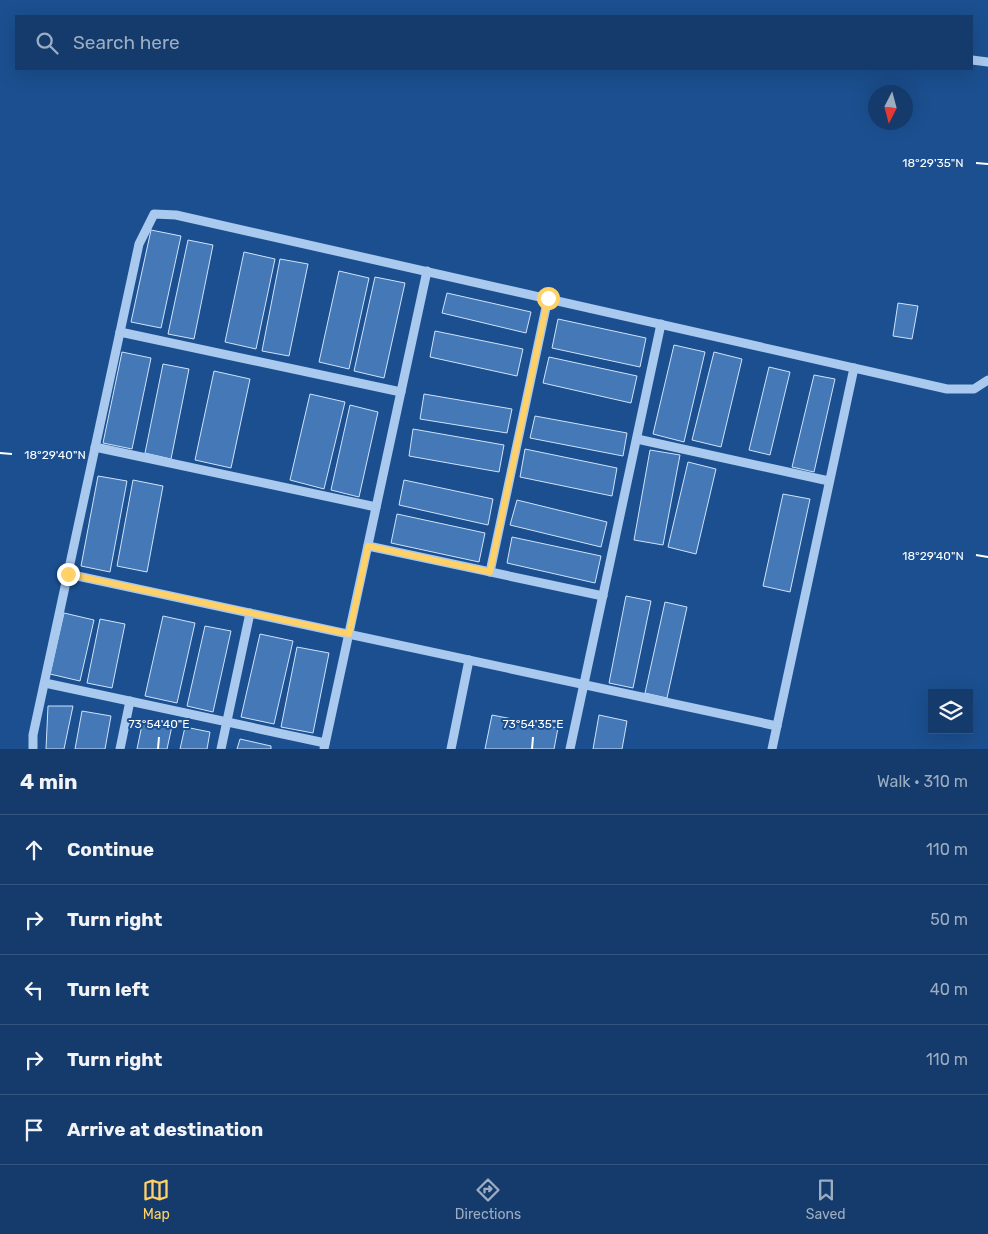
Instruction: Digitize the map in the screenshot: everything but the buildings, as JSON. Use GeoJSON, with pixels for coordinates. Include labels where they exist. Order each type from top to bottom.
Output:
{"type":"FeatureCollection","features":[{"type":"Feature","properties":{"kind":"lane"},"geometry":{"type":"LineString","coordinates":[[973,60],[988,62]]}},
{"type":"Feature","properties":{"kind":"lane"},"geometry":{"type":"LineString","coordinates":[[33,749],[33,735],[139,244],[154,214],[176,215],[854,368],[962,390],[974,389],[988,380]]}},
{"type":"Feature","properties":{"kind":"lane"},"geometry":{"type":"LineString","coordinates":[[45,683],[226,722],[325,746],[427,271]]}},
{"type":"Feature","properties":{"kind":"lane"},"geometry":{"type":"LineString","coordinates":[[490,572],[548,298]]}},
{"type":"Feature","properties":{"kind":"lane"},"geometry":{"type":"LineString","coordinates":[[570,749],[662,324]]}},
{"type":"Feature","properties":{"kind":"lane"},"geometry":{"type":"LineString","coordinates":[[120,332],[401,392]]}},
{"type":"Feature","properties":{"kind":"lane"},"geometry":{"type":"LineString","coordinates":[[772,749],[854,368]]}},
{"type":"Feature","properties":{"kind":"lane"},"geometry":{"type":"LineString","coordinates":[[637,439],[829,480]]}},
{"type":"Feature","properties":{"kind":"lane"},"geometry":{"type":"LineString","coordinates":[[95,447],[376,508]]}},
{"type":"Feature","properties":{"kind":"lane"},"geometry":{"type":"LineString","coordinates":[[368,546],[604,596]]}},
{"type":"Feature","properties":{"kind":"lane"},"geometry":{"type":"LineString","coordinates":[[68,574],[777,726]]}},
{"type":"Feature","properties":{"kind":"lane"},"geometry":{"type":"LineString","coordinates":[[220,749],[250,613]]}},
{"type":"Feature","properties":{"kind":"lane"},"geometry":{"type":"LineString","coordinates":[[451,749],[469,660]]}},
{"type":"Feature","properties":{"kind":"lane"},"geometry":{"type":"LineString","coordinates":[[120,749],[130,701]]}},
{"type":"Feature","properties":{"kind":"route"},"geometry":{"type":"LineString","coordinates":[[68,574],[349,634],[368,546],[490,572],[548,298]]}}]}
